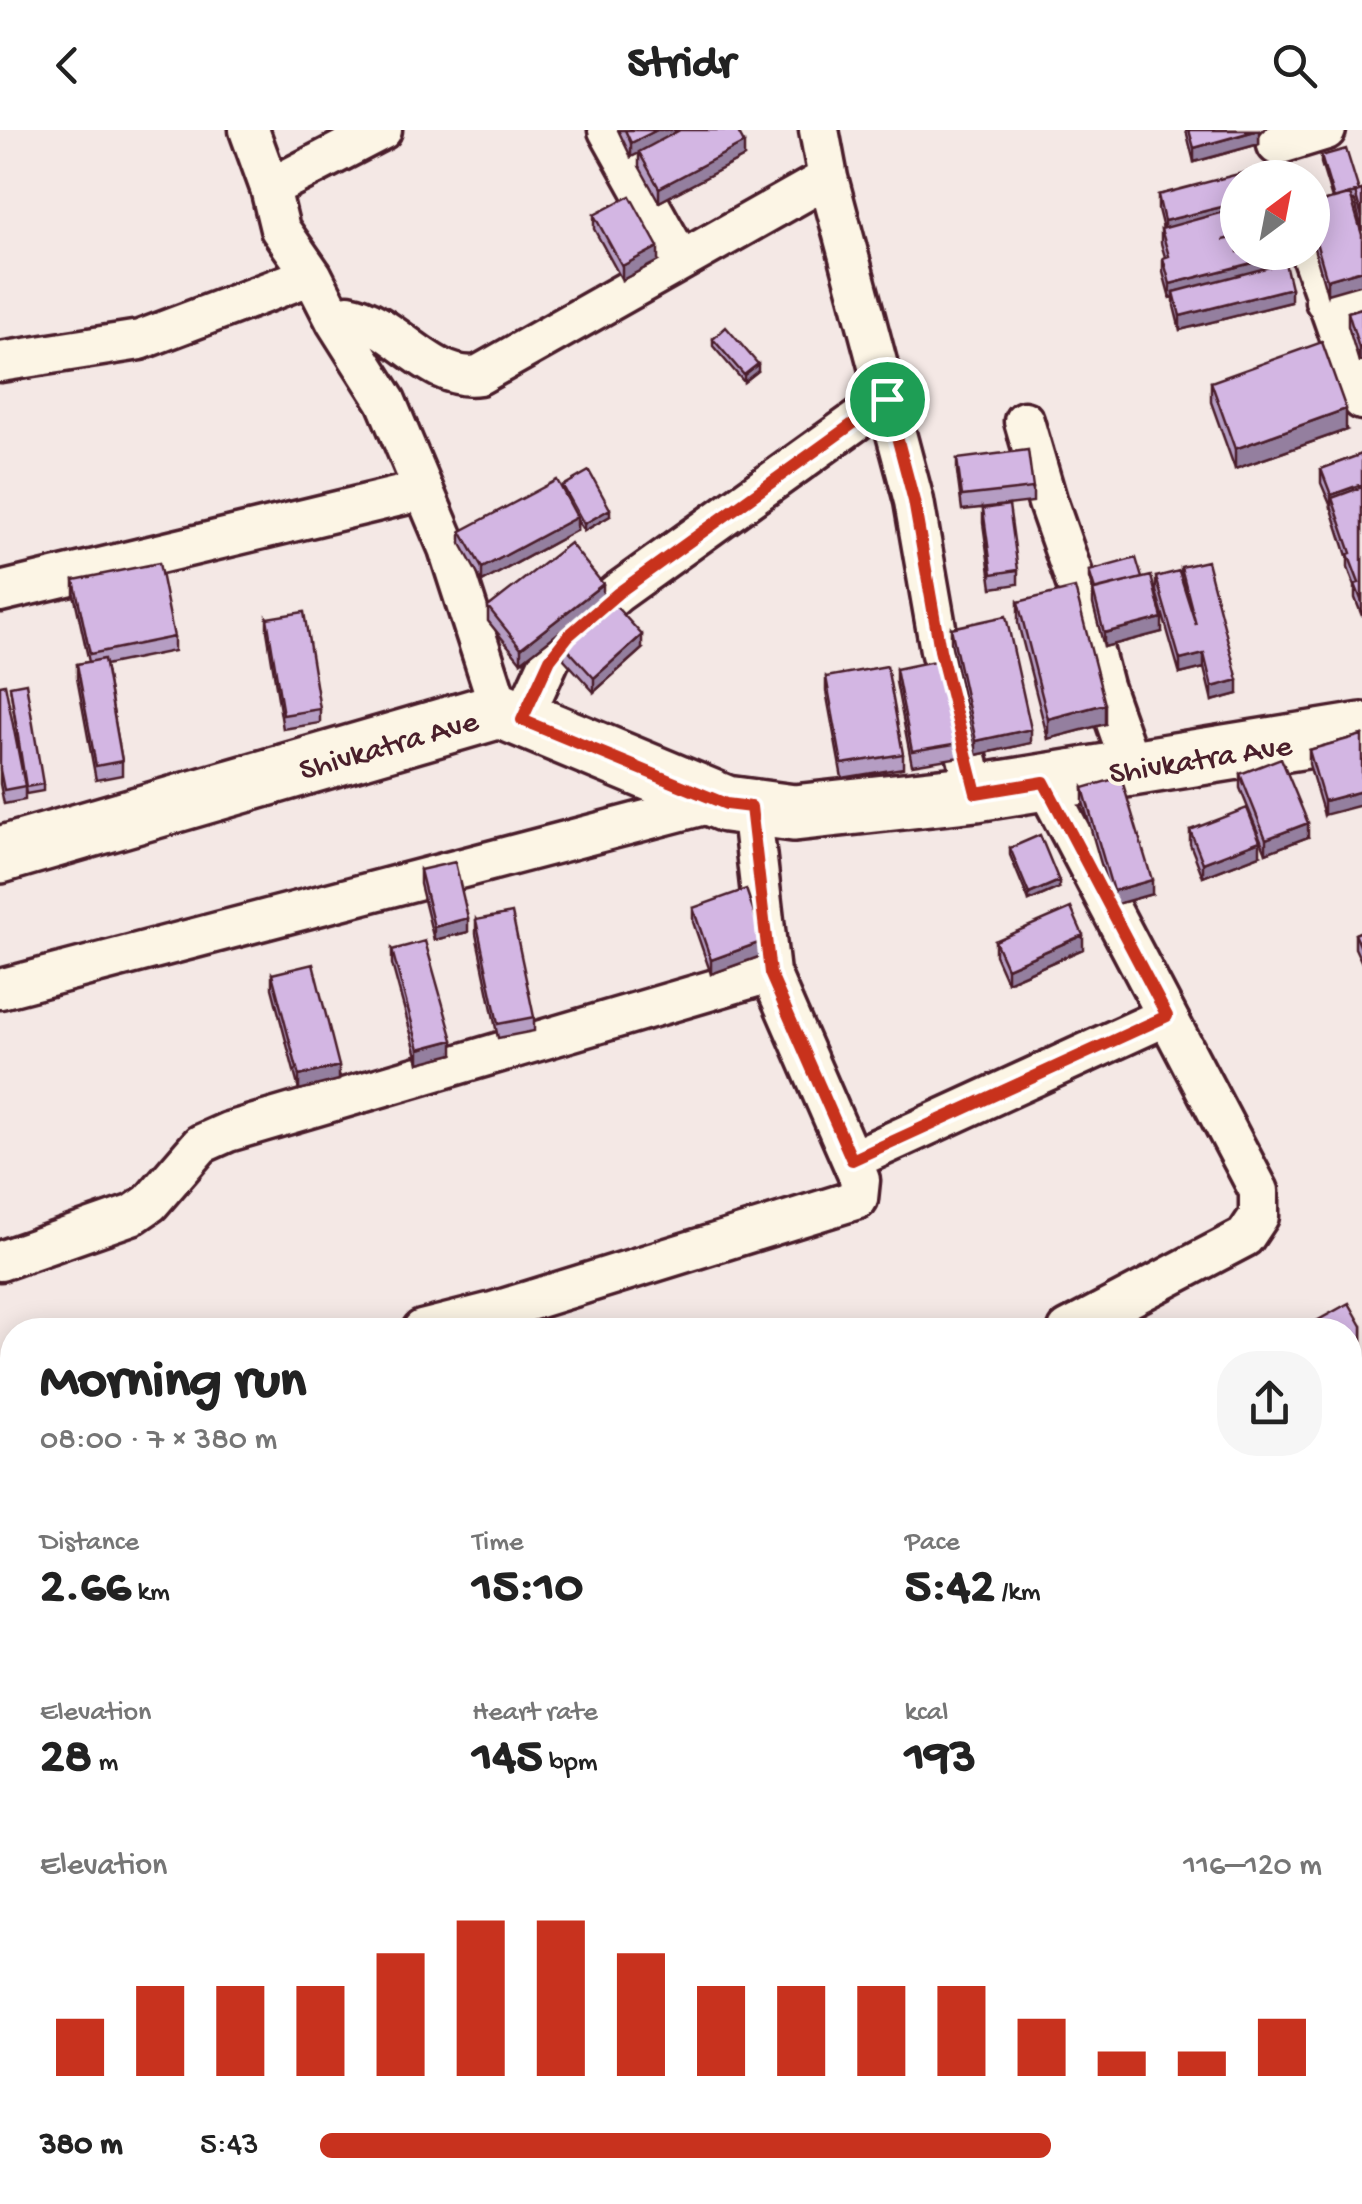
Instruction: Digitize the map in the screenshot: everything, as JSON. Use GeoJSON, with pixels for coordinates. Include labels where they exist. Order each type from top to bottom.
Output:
{"type":"FeatureCollection","features":[{"type":"Feature","properties":{"kind":"street"},"geometry":{"type":"LineString","coordinates":[[249,130],[280,229],[312,275],[386,402],[448,548],[511,715]]}},
{"type":"Feature","properties":{"kind":"street"},"geometry":{"type":"LineString","coordinates":[[270,188],[382,130]]}},
{"type":"Feature","properties":{"kind":"street"},"geometry":{"type":"LineString","coordinates":[[608,130],[681,260]]}},
{"type":"Feature","properties":{"kind":"street"},"geometry":{"type":"LineString","coordinates":[[819,130],[828,178],[914,501],[940,650],[976,793]]}},
{"type":"Feature","properties":{"kind":"street"},"geometry":{"type":"LineString","coordinates":[[1279,151],[1326,130]]}},
{"type":"Feature","properties":{"kind":"street"},"geometry":{"type":"LineString","coordinates":[[336,322],[348,314],[366,317],[444,370],[464,378],[480,375],[828,178]]}},
{"type":"Feature","properties":{"kind":"street"},"geometry":{"type":"LineString","coordinates":[[1316,270],[1362,400]]}},
{"type":"Feature","properties":{"kind":"street"},"geometry":{"type":"LineString","coordinates":[[0,362],[140,340],[312,275]]}},
{"type":"Feature","properties":{"kind":"street"},"geometry":{"type":"LineString","coordinates":[[1325,300],[1362,291]]}},
{"type":"Feature","properties":{"kind":"street"},"geometry":{"type":"LineString","coordinates":[[511,715],[568,636],[618,593],[887,399]]}},
{"type":"Feature","properties":{"kind":"street"},"geometry":{"type":"LineString","coordinates":[[1024,421],[1077,586],[1103,686],[1132,768]]}},
{"type":"Feature","properties":{"kind":"street"},"geometry":{"type":"LineString","coordinates":[[0,592],[421,491]]}},
{"type":"Feature","properties":{"kind":"street","name":"Shivkatra Ave"},"geometry":{"type":"LineString","coordinates":[[0,855],[511,715],[735,804],[794,813],[976,793],[1362,731]]}},
{"type":"Feature","properties":{"kind":"street"},"geometry":{"type":"LineString","coordinates":[[1044,782],[1259,1191],[1259,1216],[1245,1236],[1091,1318]]}},
{"type":"Feature","properties":{"kind":"street"},"geometry":{"type":"LineString","coordinates":[[0,989],[735,804],[770,973],[860,1180],[858,1200],[469,1318]]}},
{"type":"Feature","properties":{"kind":"street"},"geometry":{"type":"LineString","coordinates":[[0,1261],[134,1214],[150,1202],[201,1144],[228,1132],[770,973]]}},
{"type":"Feature","properties":{"kind":"street"},"geometry":{"type":"LineString","coordinates":[[852,1160],[1167,1016]]}},
{"type":"Feature","properties":{"kind":"building"},"geometry":{"type":"Polygon","coordinates":[[[625,130],[657,130],[631,143],[625,130]]]}},
{"type":"Feature","properties":{"kind":"building"},"geometry":{"type":"Polygon","coordinates":[[[680,130],[737,130],[744,143],[659,188],[639,152],[680,130]]]}},
{"type":"Feature","properties":{"kind":"building"},"geometry":{"type":"Polygon","coordinates":[[[1189,130],[1258,130],[1194,148],[1189,130]]]}},
{"type":"Feature","properties":{"kind":"building"},"geometry":{"type":"Polygon","coordinates":[[[1346,149],[1359,191],[1334,199],[1330,160],[1322,160],[1321,156],[1346,149]]]}},
{"type":"Feature","properties":{"kind":"building"},"geometry":{"type":"Polygon","coordinates":[[[1220,179],[1220,207],[1164,221],[1158,195],[1220,179]]]}},
{"type":"Feature","properties":{"kind":"building"},"geometry":{"type":"Polygon","coordinates":[[[1362,190],[1362,217],[1355,192],[1362,190]]]}},
{"type":"Feature","properties":{"kind":"building"},"geometry":{"type":"Polygon","coordinates":[[[1350,194],[1362,235],[1362,270],[1327,280],[1324,270],[1330,270],[1330,200],[1350,194]]]}},
{"type":"Feature","properties":{"kind":"building"},"geometry":{"type":"Polygon","coordinates":[[[630,196],[658,247],[622,266],[594,215],[630,196]]]}},
{"type":"Feature","properties":{"kind":"building"},"geometry":{"type":"Polygon","coordinates":[[[1220,213],[1220,270],[1224,270],[1170,284],[1163,258],[1169,256],[1161,229],[1220,213]]]}},
{"type":"Feature","properties":{"kind":"building"},"geometry":{"type":"Polygon","coordinates":[[[1258,270],[1287,270],[1291,288],[1180,316],[1174,292],[1258,270]]]}},
{"type":"Feature","properties":{"kind":"building"},"geometry":{"type":"Polygon","coordinates":[[[1362,308],[1362,347],[1359,348],[1348,312],[1362,308]]]}},
{"type":"Feature","properties":{"kind":"building"},"geometry":{"type":"Polygon","coordinates":[[[726,327],[758,364],[744,375],[713,339],[726,327]]]}},
{"type":"Feature","properties":{"kind":"building"},"geometry":{"type":"Polygon","coordinates":[[[1322,342],[1346,409],[1235,449],[1211,382],[1322,342]]]}},
{"type":"Feature","properties":{"kind":"building"},"geometry":{"type":"Polygon","coordinates":[[[1028,450],[1033,488],[962,496],[957,459],[1028,450]]]}},
{"type":"Feature","properties":{"kind":"building"},"geometry":{"type":"Polygon","coordinates":[[[1362,454],[1362,484],[1331,495],[1321,469],[1362,454]]]}},
{"type":"Feature","properties":{"kind":"building"},"geometry":{"type":"Polygon","coordinates":[[[589,471],[610,509],[584,524],[563,486],[589,471]]]}},
{"type":"Feature","properties":{"kind":"building"},"geometry":{"type":"Polygon","coordinates":[[[557,480],[577,517],[482,568],[461,531],[557,480]]]}},
{"type":"Feature","properties":{"kind":"building"},"geometry":{"type":"Polygon","coordinates":[[[1362,487],[1362,602],[1348,554],[1351,553],[1332,498],[1362,487]]]}},
{"type":"Feature","properties":{"kind":"building"},"geometry":{"type":"Polygon","coordinates":[[[1009,505],[1018,570],[992,574],[983,509],[1009,505]]]}},
{"type":"Feature","properties":{"kind":"building"},"geometry":{"type":"Polygon","coordinates":[[[570,543],[603,584],[521,648],[488,607],[570,543]]]}},
{"type":"Feature","properties":{"kind":"building"},"geometry":{"type":"Polygon","coordinates":[[[1136,558],[1142,578],[1095,590],[1089,571],[1136,558]]]}},
{"type":"Feature","properties":{"kind":"building"},"geometry":{"type":"Polygon","coordinates":[[[1207,561],[1238,680],[1212,687],[1204,654],[1180,660],[1156,577],[1179,571],[1196,625],[1181,567],[1207,561]]]}},
{"type":"Feature","properties":{"kind":"building"},"geometry":{"type":"Polygon","coordinates":[[[159,563],[174,637],[90,654],[74,580],[159,563]]]}},
{"type":"Feature","properties":{"kind":"building"},"geometry":{"type":"Polygon","coordinates":[[[1151,576],[1162,618],[1104,633],[1093,590],[1151,576]]]}},
{"type":"Feature","properties":{"kind":"building"},"geometry":{"type":"Polygon","coordinates":[[[1075,588],[1105,704],[1048,719],[1018,602],[1075,588]]]}},
{"type":"Feature","properties":{"kind":"building"},"geometry":{"type":"Polygon","coordinates":[[[612,602],[642,635],[594,678],[564,645],[612,602]]]}},
{"type":"Feature","properties":{"kind":"building"},"geometry":{"type":"Polygon","coordinates":[[[304,612],[320,709],[283,715],[267,618],[304,612]]]}},
{"type":"Feature","properties":{"kind":"building"},"geometry":{"type":"Polygon","coordinates":[[[1006,616],[1031,729],[976,741],[951,628],[1006,616]]]}},
{"type":"Feature","properties":{"kind":"building"},"geometry":{"type":"Polygon","coordinates":[[[104,659],[122,761],[96,766],[77,664],[104,659]]]}},
{"type":"Feature","properties":{"kind":"building"},"geometry":{"type":"Polygon","coordinates":[[[944,659],[960,743],[912,751],[896,669],[944,659]]]}},
{"type":"Feature","properties":{"kind":"building"},"geometry":{"type":"Polygon","coordinates":[[[887,666],[903,754],[842,764],[826,677],[887,666]]]}},
{"type":"Feature","properties":{"kind":"building"},"geometry":{"type":"Polygon","coordinates":[[[26,683],[43,784],[26,787],[10,686],[26,683]]]}},
{"type":"Feature","properties":{"kind":"building"},"geometry":{"type":"Polygon","coordinates":[[[5,684],[25,786],[4,790],[0,770],[0,685],[5,684]]]}},
{"type":"Feature","properties":{"kind":"building"},"geometry":{"type":"Polygon","coordinates":[[[1362,735],[1362,791],[1324,801],[1309,750],[1362,735]]]}},
{"type":"Feature","properties":{"kind":"building"},"geometry":{"type":"Polygon","coordinates":[[[1281,758],[1308,823],[1266,839],[1240,774],[1281,758]]]}},
{"type":"Feature","properties":{"kind":"building"},"geometry":{"type":"Polygon","coordinates":[[[1121,777],[1152,880],[1113,891],[1083,788],[1121,777]]]}},
{"type":"Feature","properties":{"kind":"building"},"geometry":{"type":"Polygon","coordinates":[[[1247,808],[1260,841],[1203,863],[1190,830],[1247,808]]]}},
{"type":"Feature","properties":{"kind":"building"},"geometry":{"type":"Polygon","coordinates":[[[1040,835],[1059,881],[1029,894],[1010,848],[1040,835]]]}},
{"type":"Feature","properties":{"kind":"building"},"geometry":{"type":"Polygon","coordinates":[[[455,862],[468,918],[434,927],[420,870],[455,862]]]}},
{"type":"Feature","properties":{"kind":"building"},"geometry":{"type":"Polygon","coordinates":[[[746,889],[764,941],[711,960],[693,908],[746,889]]]}},
{"type":"Feature","properties":{"kind":"building"},"geometry":{"type":"Polygon","coordinates":[[[1071,908],[1083,935],[1007,968],[995,941],[1071,908]]]}},
{"type":"Feature","properties":{"kind":"building"},"geometry":{"type":"Polygon","coordinates":[[[512,913],[534,1017],[498,1024],[476,920],[512,913]]]}},
{"type":"Feature","properties":{"kind":"building"},"geometry":{"type":"Polygon","coordinates":[[[1362,931],[1362,950],[1355,934],[1362,931]]]}},
{"type":"Feature","properties":{"kind":"building"},"geometry":{"type":"Polygon","coordinates":[[[425,941],[453,1040],[419,1049],[392,950],[425,941]]]}},
{"type":"Feature","properties":{"kind":"building"},"geometry":{"type":"Polygon","coordinates":[[[313,964],[339,1066],[299,1076],[272,974],[313,964]]]}},
{"type":"Feature","properties":{"kind":"building"},"geometry":{"type":"Polygon","coordinates":[[[1349,1303],[1357,1318],[1322,1318],[1349,1303]]]}},
{"type":"Feature","properties":{"kind":"route"},"geometry":{"type":"LineString","coordinates":[[887,399],[914,501],[940,650],[976,793],[1044,782],[1167,1016],[852,1160],[770,973],[751,807],[726,804],[522,720],[550,659],[568,636],[618,593],[887,399]]}}]}
